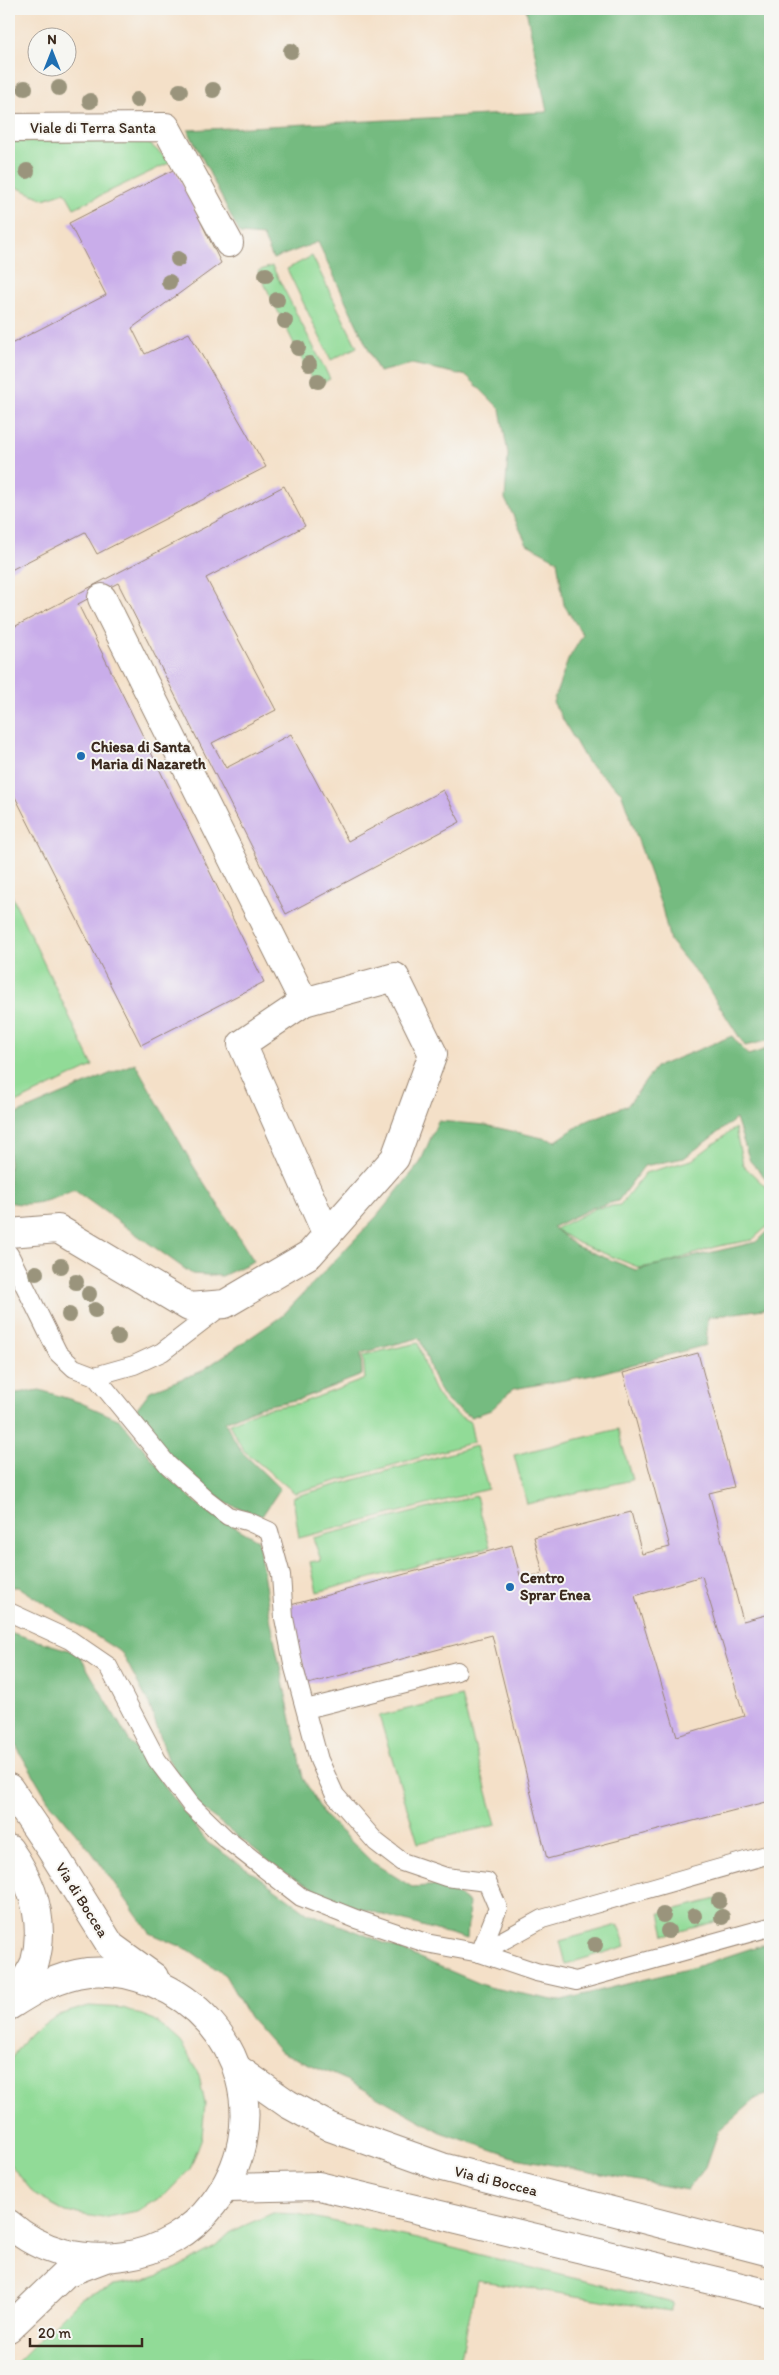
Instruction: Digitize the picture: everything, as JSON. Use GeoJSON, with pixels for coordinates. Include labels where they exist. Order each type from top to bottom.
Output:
{"type":"FeatureCollection","features":[{"type":"Feature","properties":{"kind":"main road","name":"Viale di Terra Santa"},"geometry":{"type":"LineString","coordinates":[[9,128],[166,127],[229,243]]}},
{"type":"Feature","properties":{"kind":"main road"},"geometry":{"type":"LineString","coordinates":[[102,598],[304,1002]]}},
{"type":"Feature","properties":{"kind":"main road"},"geometry":{"type":"LineString","coordinates":[[9,1233],[58,1229],[189,1307],[225,1304],[310,1254],[327,1235],[395,1158],[433,1054],[395,977],[304,1002],[242,1044],[327,1235]]}},
{"type":"Feature","properties":{"kind":"main road","name":"Via di Boccea"},"geometry":{"type":"LineString","coordinates":[[9,1788],[50,1848],[111,1946],[176,1992]]}},
{"type":"Feature","properties":{"kind":"main road"},"geometry":{"type":"LineString","coordinates":[[9,1850],[23,1869],[38,1911],[34,1962],[9,2004]]}},
{"type":"Feature","properties":{"kind":"main road"},"geometry":{"type":"LineString","coordinates":[[9,2004],[43,1984],[88,1972],[134,1975],[176,1992],[203,2013],[224,2039],[238,2069],[245,2109],[241,2150],[226,2188],[203,2217],[174,2240],[140,2254],[103,2259],[66,2273],[9,2328]]}},
{"type":"Feature","properties":{"kind":"main road","name":"Via di Boccea"},"geometry":{"type":"LineString","coordinates":[[238,2069],[288,2104],[330,2127],[442,2168],[770,2252]]}},
{"type":"Feature","properties":{"kind":"main road"},"geometry":{"type":"LineString","coordinates":[[226,2188],[319,2186],[770,2294]]}},
{"type":"Feature","properties":{"kind":"main road"},"geometry":{"type":"LineString","coordinates":[[9,2224],[25,2238],[62,2254],[103,2259]]}},
{"type":"Feature","properties":{"kind":"lane"},"geometry":{"type":"LineString","coordinates":[[9,1254],[58,1354],[74,1368],[95,1376],[168,1465],[200,1493],[228,1516],[247,1521],[269,1531],[281,1575],[284,1618],[294,1668],[320,1760],[335,1795],[376,1842],[402,1862],[446,1876],[487,1882],[498,1908],[480,1953]]}},
{"type":"Feature","properties":{"kind":"lane"},"geometry":{"type":"LineString","coordinates":[[95,1376],[134,1365],[162,1352],[225,1304]]}},
{"type":"Feature","properties":{"kind":"lane"},"geometry":{"type":"LineString","coordinates":[[9,1612],[70,1640],[108,1666],[157,1760],[190,1805],[225,1838],[301,1897],[426,1944],[480,1953],[536,1972],[576,1981],[770,1927]]}},
{"type":"Feature","properties":{"kind":"lane"},"geometry":{"type":"LineString","coordinates":[[306,1710],[457,1671]]}},
{"type":"Feature","properties":{"kind":"lane"},"geometry":{"type":"LineString","coordinates":[[480,1953],[542,1919],[770,1854]]}},
{"type":"Feature","properties":{"kind":"green space"},"geometry":{"type":"Polygon","coordinates":[[[526,9],[770,9],[770,1040],[745,1046],[704,982],[670,941],[662,908],[621,792],[587,762],[553,702],[568,660],[583,635],[564,605],[557,560],[527,544],[505,499],[508,454],[500,409],[467,376],[412,364],[379,372],[318,242],[273,259],[263,236],[240,234],[188,130],[547,112],[526,9]]]}},
{"type":"Feature","properties":{"kind":"green space"},"geometry":{"type":"Polygon","coordinates":[[[145,140],[171,162],[74,208],[65,192],[44,199],[9,184],[9,142],[145,140]]]}},
{"type":"Feature","properties":{"kind":"green space"},"geometry":{"type":"Polygon","coordinates":[[[312,256],[357,347],[331,360],[287,269],[312,256]]]}},
{"type":"Feature","properties":{"kind":"green space"},"geometry":{"type":"Polygon","coordinates":[[[272,266],[330,379],[315,386],[258,271],[272,266]]]}},
{"type":"Feature","properties":{"kind":"green space"},"geometry":{"type":"Polygon","coordinates":[[[9,890],[93,1066],[9,1106],[9,890]]]}},
{"type":"Feature","properties":{"kind":"green space"},"geometry":{"type":"Polygon","coordinates":[[[732,1036],[748,1055],[770,1048],[770,1183],[750,1161],[736,1119],[684,1158],[644,1166],[618,1201],[592,1208],[553,1227],[576,1246],[636,1270],[756,1242],[770,1228],[770,1308],[708,1317],[706,1345],[593,1375],[513,1389],[491,1410],[471,1417],[448,1402],[443,1396],[435,1381],[419,1338],[361,1353],[362,1375],[300,1399],[259,1407],[225,1422],[240,1450],[280,1489],[262,1516],[228,1504],[198,1481],[171,1457],[142,1421],[137,1408],[150,1391],[200,1372],[282,1316],[377,1216],[420,1163],[438,1121],[485,1125],[556,1141],[584,1122],[628,1105],[656,1067],[732,1036]]]}},
{"type":"Feature","properties":{"kind":"green space"},"geometry":{"type":"Polygon","coordinates":[[[135,1063],[194,1167],[254,1261],[222,1276],[192,1274],[74,1190],[59,1197],[34,1203],[17,1204],[9,1202],[9,1117],[135,1063]]]}},
{"type":"Feature","properties":{"kind":"green space"},"geometry":{"type":"Polygon","coordinates":[[[735,1128],[743,1165],[770,1191],[770,1224],[752,1240],[719,1246],[666,1263],[640,1268],[576,1242],[555,1229],[596,1208],[620,1205],[645,1173],[692,1160],[735,1128]]]}},
{"type":"Feature","properties":{"kind":"green space"},"geometry":{"type":"Polygon","coordinates":[[[418,1343],[434,1390],[447,1407],[470,1422],[474,1442],[295,1493],[243,1450],[229,1424],[258,1410],[301,1403],[365,1379],[363,1355],[418,1343]]]}},
{"type":"Feature","properties":{"kind":"green space"},"geometry":{"type":"Polygon","coordinates":[[[40,1390],[79,1402],[120,1420],[166,1476],[205,1510],[258,1540],[271,1623],[303,1778],[324,1815],[372,1862],[412,1887],[444,1885],[469,1903],[467,1939],[339,1902],[284,1872],[196,1804],[168,1759],[149,1704],[122,1653],[19,1587],[9,1587],[9,1394],[40,1390]]]}},
{"type":"Feature","properties":{"kind":"green space"},"geometry":{"type":"Polygon","coordinates":[[[618,1429],[632,1480],[527,1504],[514,1455],[618,1429]]]}},
{"type":"Feature","properties":{"kind":"green space"},"geometry":{"type":"Polygon","coordinates":[[[476,1446],[488,1489],[299,1538],[293,1497],[476,1446]]]}},
{"type":"Feature","properties":{"kind":"green space"},"geometry":{"type":"Polygon","coordinates":[[[476,1496],[490,1547],[317,1592],[310,1562],[321,1560],[313,1538],[476,1496]]]}},
{"type":"Feature","properties":{"kind":"green space"},"geometry":{"type":"Polygon","coordinates":[[[9,1632],[78,1653],[129,1740],[208,1843],[308,1913],[488,1987],[558,2001],[695,1967],[770,1942],[770,2094],[757,2098],[718,2132],[706,2167],[687,2190],[516,2158],[441,2132],[349,2081],[279,2051],[249,2017],[225,1975],[189,1950],[150,1933],[91,1851],[48,1800],[9,1734],[9,1632]]]}},
{"type":"Feature","properties":{"kind":"green space"},"geometry":{"type":"Polygon","coordinates":[[[461,1696],[496,1825],[418,1843],[379,1716],[461,1696]]]}},
{"type":"Feature","properties":{"kind":"green space"},"geometry":{"type":"Polygon","coordinates":[[[721,1898],[727,1919],[665,1935],[660,1913],[721,1898]]]}},
{"type":"Feature","properties":{"kind":"green space"},"geometry":{"type":"Polygon","coordinates":[[[618,1925],[626,1946],[566,1964],[560,1941],[618,1925]]]}},
{"type":"Feature","properties":{"kind":"green space"},"geometry":{"type":"Polygon","coordinates":[[[89,2006],[123,2008],[155,2020],[180,2042],[198,2071],[205,2104],[202,2137],[190,2169],[166,2194],[137,2211],[103,2218],[66,2212],[35,2195],[9,2163],[9,2062],[26,2037],[55,2016],[89,2006]]]}},
{"type":"Feature","properties":{"kind":"green space"},"geometry":{"type":"Polygon","coordinates":[[[273,2213],[298,2214],[417,2239],[673,2303],[670,2311],[477,2280],[459,2366],[13,2366],[81,2298],[114,2285],[145,2280],[171,2271],[215,2247],[232,2231],[273,2213]]]}},
{"type":"Feature","properties":{"kind":"building"},"geometry":{"type":"Polygon","coordinates":[[[175,169],[221,263],[132,328],[145,354],[189,333],[266,467],[97,554],[85,532],[9,571],[9,345],[106,295],[69,223],[175,169]]]}},
{"type":"Feature","properties":{"kind":"building","name":"Chiesa di Santa Maria di Nazareth"},"geometry":{"type":"Polygon","coordinates":[[[284,486],[305,526],[206,578],[276,710],[212,743],[226,768],[291,734],[348,841],[443,790],[460,822],[286,914],[118,583],[78,604],[264,982],[141,1045],[9,785],[9,621],[12,628],[284,486]]]}},
{"type":"Feature","properties":{"kind":"building","name":"Centro Sprar Enea"},"geometry":{"type":"Polygon","coordinates":[[[698,1353],[734,1487],[709,1493],[743,1621],[770,1614],[770,1801],[547,1859],[492,1635],[308,1684],[287,1606],[512,1545],[521,1579],[543,1573],[534,1537],[631,1512],[642,1554],[670,1547],[623,1373],[698,1353]],[[702,1576],[635,1596],[677,1736],[744,1716],[702,1576]]]}},
{"type":"Feature","properties":{"kind":"place","name":"Chiesa di Santa Maria di Nazareth"},"geometry":{"type":"Point","coordinates":[81,756]}},
{"type":"Feature","properties":{"kind":"place","name":"Centro Sprar Enea"},"geometry":{"type":"Point","coordinates":[510,1587]}}]}
